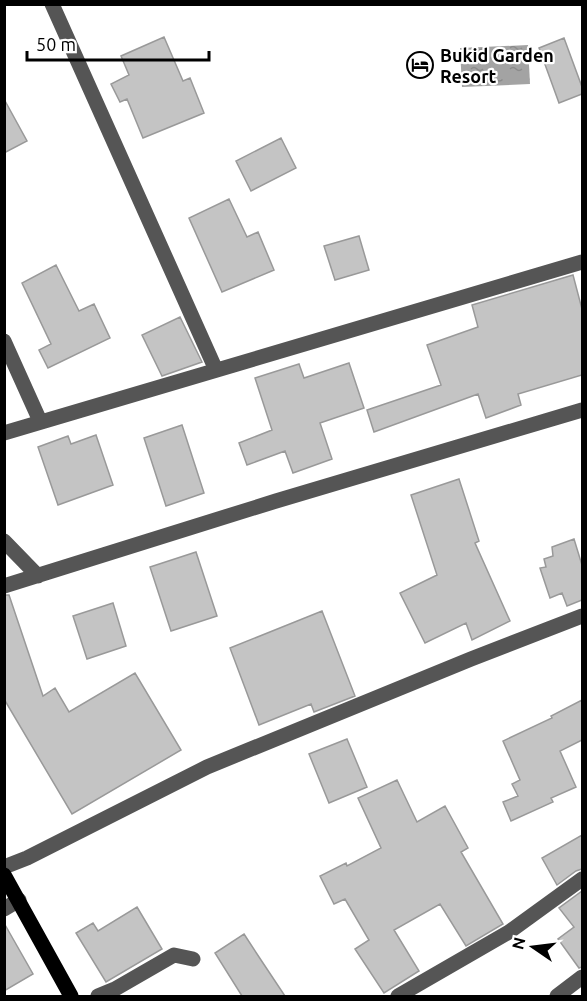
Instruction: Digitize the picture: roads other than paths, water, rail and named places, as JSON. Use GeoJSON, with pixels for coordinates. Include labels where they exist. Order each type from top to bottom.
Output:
{"type":"FeatureCollection","features":[{"type":"Feature","properties":{"kind":"main road"},"geometry":{"type":"LineString","coordinates":[[4,875],[71,996]]}},
{"type":"Feature","properties":{"kind":"street"},"geometry":{"type":"LineString","coordinates":[[52,4],[216,370]]}},
{"type":"Feature","properties":{"kind":"street"},"geometry":{"type":"LineString","coordinates":[[4,434],[582,262]]}},
{"type":"Feature","properties":{"kind":"street"},"geometry":{"type":"LineString","coordinates":[[4,341],[40,422]]}},
{"type":"Feature","properties":{"kind":"street"},"geometry":{"type":"LineString","coordinates":[[4,586],[276,501],[582,410]]}},
{"type":"Feature","properties":{"kind":"street"},"geometry":{"type":"LineString","coordinates":[[4,541],[38,576]]}},
{"type":"Feature","properties":{"kind":"street"},"geometry":{"type":"LineString","coordinates":[[4,867],[27,858],[207,766],[582,616]]}},
{"type":"Feature","properties":{"kind":"street"},"geometry":{"type":"LineString","coordinates":[[398,996],[509,933],[582,879]]}},
{"type":"Feature","properties":{"kind":"street"},"geometry":{"type":"LineString","coordinates":[[4,909],[19,900]]}},
{"type":"Feature","properties":{"kind":"street"},"geometry":{"type":"LineString","coordinates":[[98,996],[115,989],[174,955],[193,959]]}},
{"type":"Feature","properties":{"kind":"street"},"geometry":{"type":"LineString","coordinates":[[558,996],[582,977]]}},
{"type":"Feature","properties":{"kind":"water"},"geometry":{"type":"Polygon","coordinates":[[[528,45],[530,84],[462,87],[460,48],[528,45]]]}},
{"type":"Feature","properties":{"kind":"place","name":"Bukid Garden Resort"},"geometry":{"type":"Point","coordinates":[420,65]}}]}
